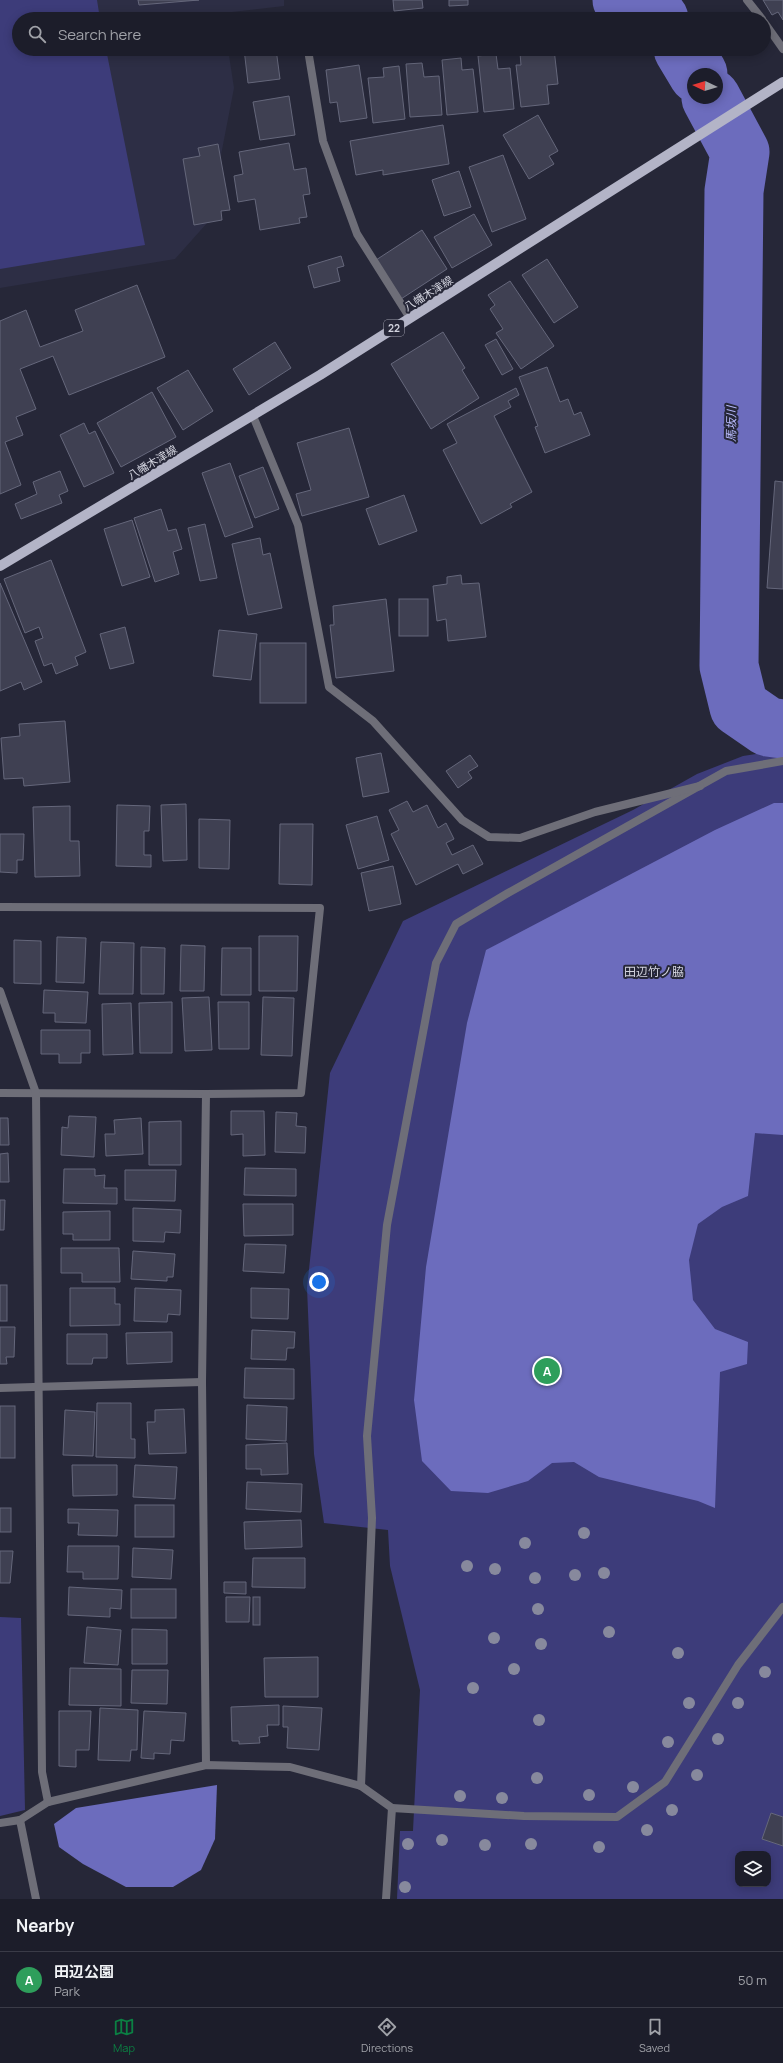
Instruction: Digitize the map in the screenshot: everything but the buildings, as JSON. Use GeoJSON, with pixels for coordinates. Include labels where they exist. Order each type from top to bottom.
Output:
{"type":"FeatureCollection","features":[{"type":"Feature","properties":{"kind":"main road","name":"八幡木津線"},"geometry":{"type":"LineString","coordinates":[[0,566],[253,416],[783,82]]}},
{"type":"Feature","properties":{"kind":"street"},"geometry":{"type":"LineString","coordinates":[[749,1],[757,12]]}},
{"type":"Feature","properties":{"kind":"street"},"geometry":{"type":"LineString","coordinates":[[771,32],[783,48]]}},
{"type":"Feature","properties":{"kind":"street"},"geometry":{"type":"LineString","coordinates":[[309,56],[324,141],[358,234],[410,318]]}},
{"type":"Feature","properties":{"kind":"street"},"geometry":{"type":"LineString","coordinates":[[253,416],[298,525],[328,687],[373,721],[462,820],[489,837],[520,838],[596,812],[700,786]]}},
{"type":"Feature","properties":{"kind":"street"},"geometry":{"type":"LineString","coordinates":[[361,1786],[372,1518],[368,1428],[387,1225],[436,963],[456,924],[726,771],[783,761]]}},
{"type":"Feature","properties":{"kind":"street"},"geometry":{"type":"LineString","coordinates":[[0,907],[320,908],[301,1092],[206,1094],[0,1093]]}},
{"type":"Feature","properties":{"kind":"street"},"geometry":{"type":"LineString","coordinates":[[0,991],[36,1093],[40,1387],[42,1772],[48,1802]]}},
{"type":"Feature","properties":{"kind":"street"},"geometry":{"type":"LineString","coordinates":[[206,1094],[202,1382],[206,1765]]}},
{"type":"Feature","properties":{"kind":"street"},"geometry":{"type":"LineString","coordinates":[[0,1388],[202,1382]]}},
{"type":"Feature","properties":{"kind":"street"},"geometry":{"type":"LineString","coordinates":[[0,1823],[20,1820],[48,1802],[206,1765],[290,1767],[361,1786],[392,1808],[524,1816],[617,1817],[665,1782],[738,1665],[783,1607]]}},
{"type":"Feature","properties":{"kind":"street"},"geometry":{"type":"LineString","coordinates":[[386,1899],[392,1808]]}},
{"type":"Feature","properties":{"kind":"street"},"geometry":{"type":"LineString","coordinates":[[20,1820],[36,1899]]}},
{"type":"Feature","properties":{"kind":"shaded area"},"geometry":{"type":"Polygon","coordinates":[[[0,0],[284,0],[284,6],[232,12],[12,12],[12,56],[229,56],[234,88],[208,222],[175,259],[0,288],[0,0]]]}},
{"type":"Feature","properties":{"kind":"shaded area"},"geometry":{"type":"Polygon","coordinates":[[[0,0],[97,0],[99,12],[12,12],[12,56],[107,56],[145,245],[0,269],[0,0]]]}},
{"type":"Feature","properties":{"kind":"shaded area"},"geometry":{"type":"Polygon","coordinates":[[[783,750],[783,1899],[397,1899],[400,1831],[413,1831],[420,1690],[390,1566],[388,1530],[324,1523],[314,1454],[307,1288],[330,1073],[403,921],[633,810],[697,774],[743,756],[783,750]]]}},
{"type":"Feature","properties":{"kind":"shaded area"},"geometry":{"type":"Polygon","coordinates":[[[774,803],[783,803],[783,1135],[755,1133],[748,1196],[722,1207],[698,1224],[689,1260],[693,1300],[715,1329],[748,1342],[747,1364],[720,1372],[715,1508],[698,1501],[599,1477],[574,1462],[552,1463],[528,1481],[488,1493],[451,1491],[422,1461],[414,1400],[426,1267],[467,1023],[486,950],[715,830],[774,803]]]}},
{"type":"Feature","properties":{"kind":"shaded area"},"geometry":{"type":"Polygon","coordinates":[[[0,1617],[21,1618],[25,1810],[0,1816],[0,1617]]]}},
{"type":"Feature","properties":{"kind":"shaded area"},"geometry":{"type":"Polygon","coordinates":[[[217,1785],[215,1839],[201,1870],[173,1887],[126,1887],[83,1864],[59,1847],[54,1824],[76,1808],[217,1785]]]}},
{"type":"Feature","properties":{"kind":"waterway","name":"馬坂川"},"geometry":{"type":"LineString","coordinates":[[622,0],[645,12]]}},
{"type":"Feature","properties":{"kind":"waterway","name":"馬坂川"},"geometry":{"type":"LineString","coordinates":[[687,56],[694,68]]}},
{"type":"Feature","properties":{"kind":"waterway","name":"馬坂川"},"geometry":{"type":"LineString","coordinates":[[714,104],[740,152],[734,191],[729,666],[739,707],[768,727],[783,729]]}},
{"type":"Feature","properties":{"kind":"place","name":"田辺公園"},"geometry":{"type":"Point","coordinates":[547,1371]}},
{"type":"Feature","properties":{"kind":"district","name":"田辺竹ノ脇"},"geometry":{"type":"Point","coordinates":[654,971]}}]}
